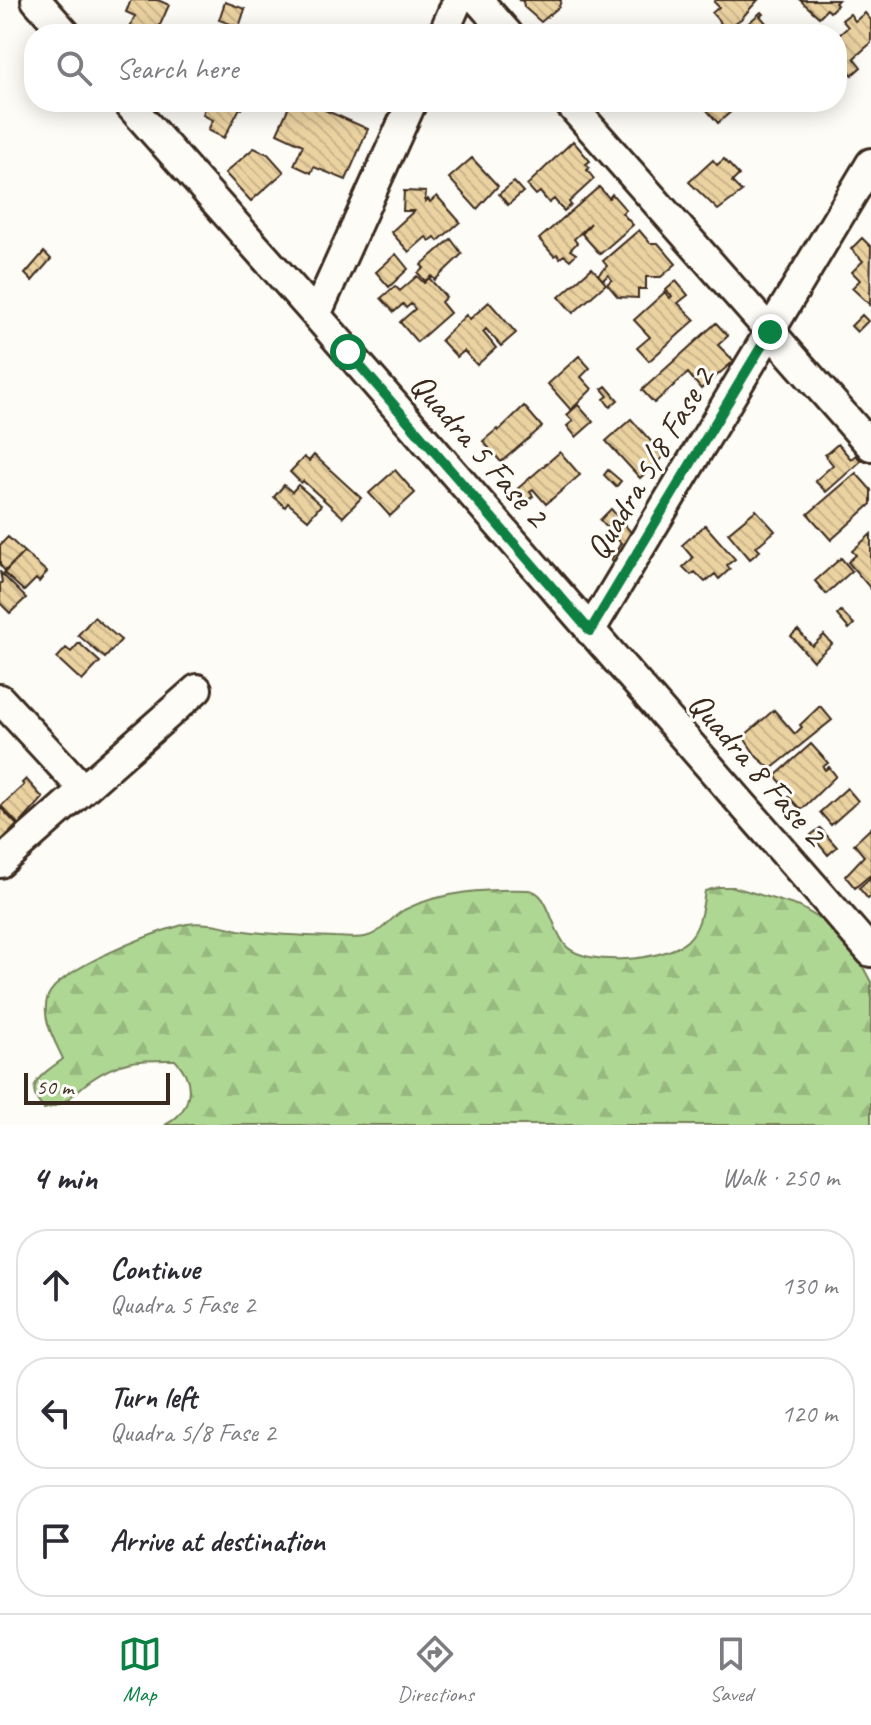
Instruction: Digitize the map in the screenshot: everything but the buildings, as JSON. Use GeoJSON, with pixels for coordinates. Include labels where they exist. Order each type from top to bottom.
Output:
{"type":"FeatureCollection","features":[{"type":"Feature","properties":{"kind":"street"},"geometry":{"type":"LineString","coordinates":[[36,0],[57,24]]}},
{"type":"Feature","properties":{"kind":"street"},"geometry":{"type":"LineString","coordinates":[[447,24],[458,0]]}},
{"type":"Feature","properties":{"kind":"street"},"geometry":{"type":"LineString","coordinates":[[478,0],[499,24]]}},
{"type":"Feature","properties":{"kind":"street","name":"Quadra 5 Fase 2"},"geometry":{"type":"LineString","coordinates":[[136,112],[590,631]]}},
{"type":"Feature","properties":{"kind":"street"},"geometry":{"type":"LineString","coordinates":[[316,315],[407,112]]}},
{"type":"Feature","properties":{"kind":"street"},"geometry":{"type":"LineString","coordinates":[[577,112],[871,446]]}},
{"type":"Feature","properties":{"kind":"street","name":"Quadra 5/8 Fase 2"},"geometry":{"type":"LineString","coordinates":[[590,631],[871,163]]}},
{"type":"Feature","properties":{"kind":"street","name":"Quadra 8 Fase 2"},"geometry":{"type":"LineString","coordinates":[[590,631],[871,952]]}},
{"type":"Feature","properties":{"kind":"street"},"geometry":{"type":"LineString","coordinates":[[0,863],[197,689]]}},
{"type":"Feature","properties":{"kind":"street"},"geometry":{"type":"LineString","coordinates":[[0,699],[83,789]]}},
{"type":"Feature","properties":{"kind":"green space"},"geometry":{"type":"Polygon","coordinates":[[[734,887],[800,907],[848,939],[871,982],[871,1125],[165,1125],[181,1112],[188,1095],[187,1077],[175,1060],[122,1064],[91,1080],[53,1107],[44,1109],[34,1093],[37,1081],[63,1059],[46,1012],[48,996],[56,986],[69,975],[107,954],[182,925],[213,924],[274,934],[361,938],[376,933],[404,910],[433,899],[481,891],[528,890],[535,892],[546,904],[567,947],[591,957],[626,959],[662,953],[687,941],[698,924],[705,891],[734,887]]]}},
{"type":"Feature","properties":{"kind":"route"},"geometry":{"type":"LineString","coordinates":[[348,352],[590,631],[770,332]]}}]}
